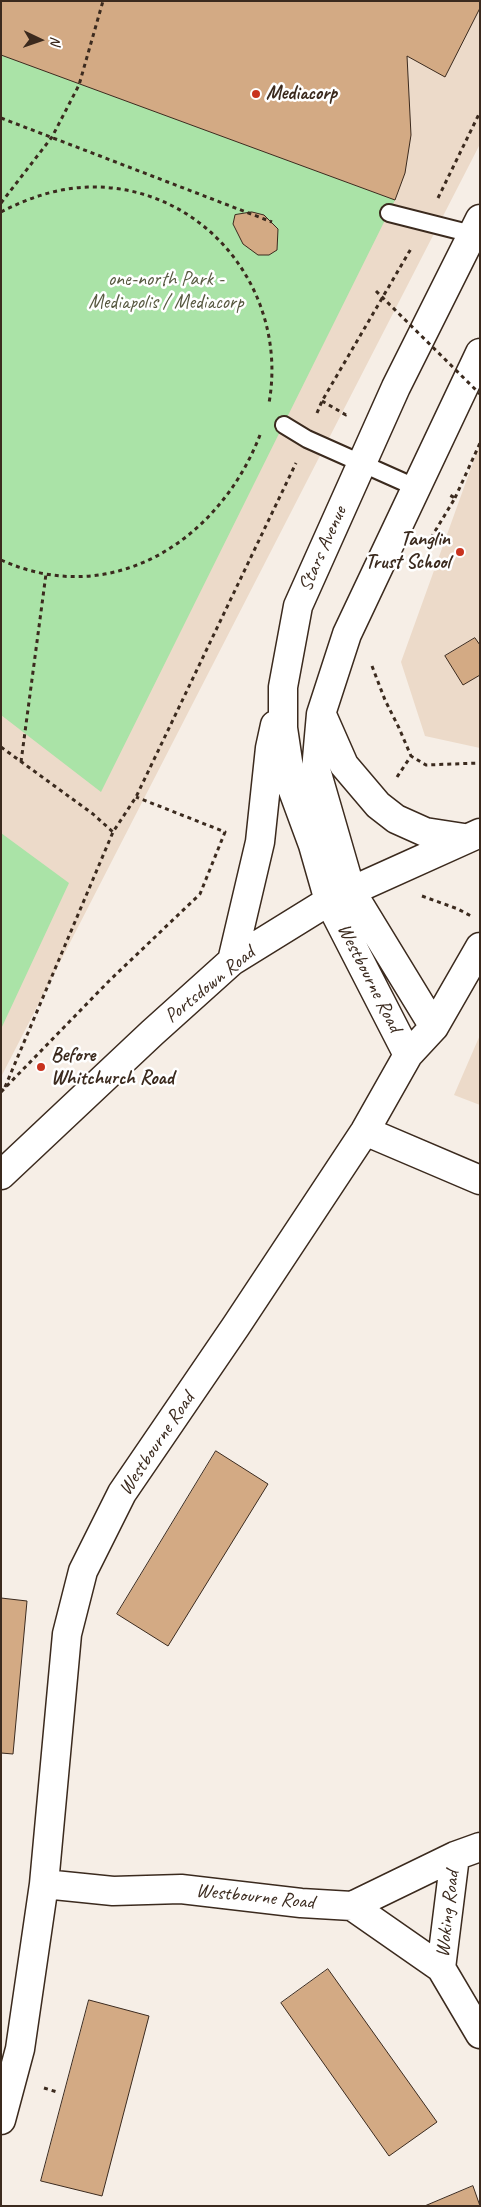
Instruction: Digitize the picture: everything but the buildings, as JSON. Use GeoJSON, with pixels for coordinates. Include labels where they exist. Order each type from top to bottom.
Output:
{"type":"FeatureCollection","features":[{"type":"Feature","properties":{"kind":"street","name":"Stars Avenue"},"geometry":{"type":"LineString","coordinates":[[340,896],[312,845],[292,788],[283,728],[283,687],[298,606],[396,387],[477,230]]}},
{"type":"Feature","properties":{"kind":"street"},"geometry":{"type":"LineString","coordinates":[[340,896],[316,770],[321,714],[347,634],[478,361]]}},
{"type":"Feature","properties":{"kind":"street"},"geometry":{"type":"LineString","coordinates":[[232,961],[260,842],[270,748],[283,687]]}},
{"type":"Feature","properties":{"kind":"street"},"geometry":{"type":"LineString","coordinates":[[321,714],[344,765],[378,805],[396,819],[425,832],[472,836]]}},
{"type":"Feature","properties":{"kind":"street","name":"Portsdown Road"},"geometry":{"type":"LineString","coordinates":[[1,1175],[152,1033],[232,961],[340,896],[472,836]]}},
{"type":"Feature","properties":{"kind":"street","name":"Westbourne Road"},"geometry":{"type":"LineString","coordinates":[[340,896],[434,1027]]}},
{"type":"Feature","properties":{"kind":"street","name":"Westbourne Road"},"geometry":{"type":"LineString","coordinates":[[340,896],[408,1055]]}},
{"type":"Feature","properties":{"kind":"street","name":"Westbourne Road"},"geometry":{"type":"LineString","coordinates":[[1,2120],[20,2049],[44,1884],[66,1634],[83,1571],[122,1493],[236,1326],[365,1131],[408,1055],[434,1027],[480,947]]}},
{"type":"Feature","properties":{"kind":"street"},"geometry":{"type":"LineString","coordinates":[[365,1131],[480,1180]]}},
{"type":"Feature","properties":{"kind":"street","name":"Westbourne Road"},"geometry":{"type":"LineString","coordinates":[[44,1884],[113,1891],[181,1888],[301,1903],[352,1906],[468,1852]]}},
{"type":"Feature","properties":{"kind":"street","name":"Woking Road"},"geometry":{"type":"LineString","coordinates":[[441,1968],[468,1852]]}},
{"type":"Feature","properties":{"kind":"street","name":"Woking Road"},"geometry":{"type":"LineString","coordinates":[[352,1906],[441,1968],[480,2034]]}},
{"type":"Feature","properties":{"kind":"lane"},"geometry":{"type":"LineString","coordinates":[[389,213],[427,222],[477,230]]}},
{"type":"Feature","properties":{"kind":"lane"},"geometry":{"type":"LineString","coordinates":[[284,425],[307,439],[417,488]]}},
{"type":"Feature","properties":{"kind":"path"},"geometry":{"type":"LineString","coordinates":[[1,204],[52,137],[79,85],[103,1]]}},
{"type":"Feature","properties":{"kind":"path"},"geometry":{"type":"LineString","coordinates":[[5,1087],[113,832],[136,797],[307,439],[322,401],[427,222],[480,112]]}},
{"type":"Feature","properties":{"kind":"path"},"geometry":{"type":"LineString","coordinates":[[1,118],[272,222]]}},
{"type":"Feature","properties":{"kind":"path"},"geometry":{"type":"LineString","coordinates":[[1,212],[43,195],[72,189],[102,188],[131,192],[160,201],[211,232],[231,253],[248,278],[261,305],[269,334],[273,363],[268,408]]}},
{"type":"Feature","properties":{"kind":"path"},"geometry":{"type":"LineString","coordinates":[[376,290],[480,394]]}},
{"type":"Feature","properties":{"kind":"path"},"geometry":{"type":"LineString","coordinates":[[322,401],[346,415]]}},
{"type":"Feature","properties":{"kind":"path"},"geometry":{"type":"LineString","coordinates":[[1,560],[46,574],[83,576],[113,572],[148,561],[174,547],[204,524],[223,501],[254,451],[262,430]]}},
{"type":"Feature","properties":{"kind":"path"},"geometry":{"type":"LineString","coordinates":[[426,547],[455,498],[480,443]]}},
{"type":"Feature","properties":{"kind":"path"},"geometry":{"type":"LineString","coordinates":[[446,494],[455,498]]}},
{"type":"Feature","properties":{"kind":"path"},"geometry":{"type":"LineString","coordinates":[[21,762],[46,574]]}},
{"type":"Feature","properties":{"kind":"path"},"geometry":{"type":"LineString","coordinates":[[373,659],[372,668],[375,676],[411,756],[426,765],[480,763]]}},
{"type":"Feature","properties":{"kind":"path"},"geometry":{"type":"LineString","coordinates":[[1,748],[93,814],[113,832]]}},
{"type":"Feature","properties":{"kind":"path"},"geometry":{"type":"LineString","coordinates":[[396,778],[411,756]]}},
{"type":"Feature","properties":{"kind":"path"},"geometry":{"type":"LineString","coordinates":[[1,1092],[109,981],[200,894],[225,832],[136,797]]}},
{"type":"Feature","properties":{"kind":"path"},"geometry":{"type":"LineString","coordinates":[[416,894],[458,909],[473,917]]}},
{"type":"Feature","properties":{"kind":"shaded area"},"geometry":{"type":"Polygon","coordinates":[[[1,1],[480,1],[480,144],[1,1077],[1,1]]]}},
{"type":"Feature","properties":{"kind":"shaded area","name":"Tanglin Trust School"},"geometry":{"type":"Polygon","coordinates":[[[480,443],[480,748],[425,736],[401,662],[480,443]]]}},
{"type":"Feature","properties":{"kind":"shaded area"},"geometry":{"type":"Polygon","coordinates":[[[480,1035],[480,1105],[454,1095],[480,1035]]]}},
{"type":"Feature","properties":{"kind":"green space","name":"one-north Park - Mediapolis / Mediacorp"},"geometry":{"type":"Polygon","coordinates":[[[1,55],[395,200],[101,792],[1,715],[1,55]]]}},
{"type":"Feature","properties":{"kind":"green space"},"geometry":{"type":"Polygon","coordinates":[[[1,833],[69,883],[1,1029],[1,833]]]}},
{"type":"Feature","properties":{"kind":"place","name":"Mediacorp"},"geometry":{"type":"Point","coordinates":[256,94]}},
{"type":"Feature","properties":{"kind":"place","name":"Tanglin Trust School"},"geometry":{"type":"Point","coordinates":[460,552]}},
{"type":"Feature","properties":{"kind":"place","name":"Before Whitchurch Road"},"geometry":{"type":"Point","coordinates":[41,1067]}}]}
